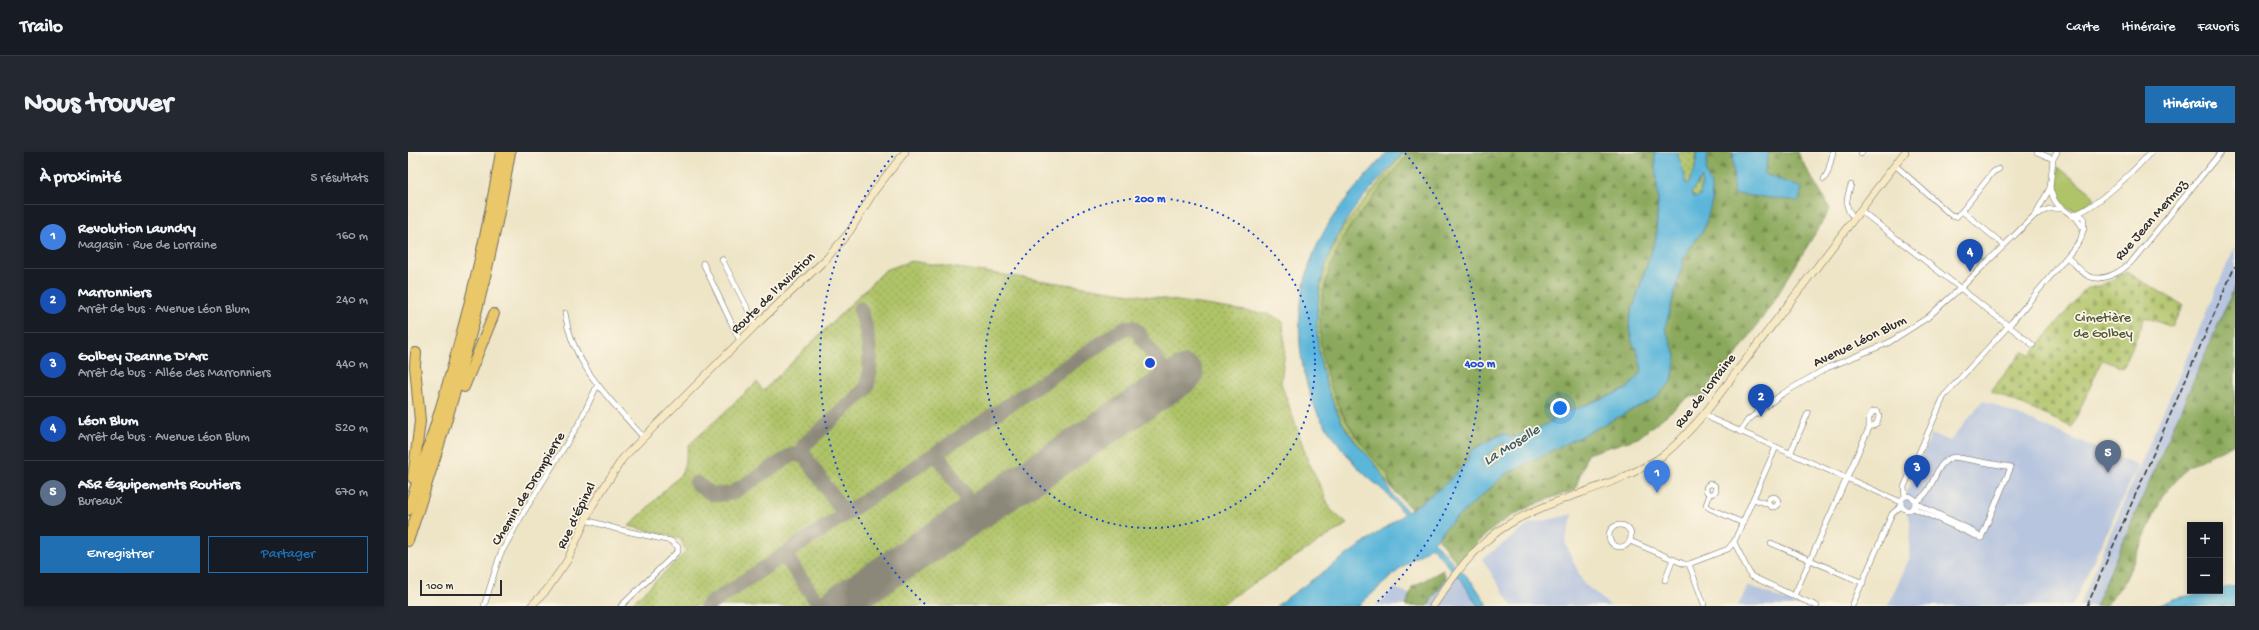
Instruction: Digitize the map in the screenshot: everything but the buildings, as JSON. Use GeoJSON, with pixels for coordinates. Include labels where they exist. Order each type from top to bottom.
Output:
{"type":"FeatureCollection","features":[{"type":"Feature","properties":{"kind":"highway"},"geometry":{"type":"LineString","coordinates":[[410,505],[445,393],[472,297],[493,199],[501,152]]}},
{"type":"Feature","properties":{"kind":"highway"},"geometry":{"type":"LineString","coordinates":[[408,540],[472,337],[499,218],[510,152]]}},
{"type":"Feature","properties":{"kind":"highway"},"geometry":{"type":"LineString","coordinates":[[446,422],[452,418],[472,364],[494,314]]}},
{"type":"Feature","properties":{"kind":"highway"},"geometry":{"type":"LineString","coordinates":[[410,505],[412,482],[416,468],[420,421],[415,366],[416,353]]}},
{"type":"Feature","properties":{"kind":"main road","name":"Route de l'Aviation"},"geometry":{"type":"LineString","coordinates":[[643,437],[836,247],[904,152]]}},
{"type":"Feature","properties":{"kind":"main road","name":"Rue de Lorraine"},"geometry":{"type":"LineString","coordinates":[[1433,606],[1467,561],[1497,532],[1518,519],[1618,478],[1660,456],[1680,440],[1705,413],[1905,152]]}},
{"type":"Feature","properties":{"kind":"main road","name":"Rue d'Épinal"},"geometry":{"type":"LineString","coordinates":[[531,606],[557,577],[612,471],[643,437]]}},
{"type":"Feature","properties":{"kind":"street"},"geometry":{"type":"LineString","coordinates":[[1824,179],[1828,172],[1833,152]]}},
{"type":"Feature","properties":{"kind":"street"},"geometry":{"type":"LineString","coordinates":[[2037,152],[2053,159]]}},
{"type":"Feature","properties":{"kind":"street"},"geometry":{"type":"LineString","coordinates":[[2057,152],[2053,159],[2050,188],[2054,202],[2061,209],[2084,218]]}},
{"type":"Feature","properties":{"kind":"street"},"geometry":{"type":"LineString","coordinates":[[2076,216],[2088,209],[2137,167],[2151,152]]}},
{"type":"Feature","properties":{"kind":"street","name":"Rue Jean Mermoz"},"geometry":{"type":"LineString","coordinates":[[2067,257],[2081,271],[2094,278],[2105,277],[2122,270],[2133,260],[2221,152]]}},
{"type":"Feature","properties":{"kind":"street"},"geometry":{"type":"LineString","coordinates":[[1895,165],[1952,216],[1956,217],[1993,172],[1999,169]]}},
{"type":"Feature","properties":{"kind":"street"},"geometry":{"type":"LineString","coordinates":[[1851,185],[1846,204],[1849,212],[1854,217]]}},
{"type":"Feature","properties":{"kind":"street","name":"Avenue Léon Blum"},"geometry":{"type":"LineString","coordinates":[[1740,432],[1748,420],[1782,394],[1827,368],[1901,336],[1927,318],[1961,289],[2035,215],[2050,188]]}},
{"type":"Feature","properties":{"kind":"street"},"geometry":{"type":"LineString","coordinates":[[2044,201],[2054,202]]}},
{"type":"Feature","properties":{"kind":"street"},"geometry":{"type":"LineString","coordinates":[[2044,201],[2049,209],[2054,202]]}},
{"type":"Feature","properties":{"kind":"street","name":"Avenue Léon Blum"},"geometry":{"type":"LineString","coordinates":[[2035,215],[2049,209],[2061,209]]}},
{"type":"Feature","properties":{"kind":"street"},"geometry":{"type":"LineString","coordinates":[[1852,606],[1892,514],[1901,504],[1905,496],[1904,487],[1944,396],[2008,325],[2080,241],[2084,229],[2084,218],[2088,209]]}},
{"type":"Feature","properties":{"kind":"street"},"geometry":{"type":"LineString","coordinates":[[1860,210],[2033,345]]}},
{"type":"Feature","properties":{"kind":"street"},"geometry":{"type":"LineString","coordinates":[[1962,211],[2004,245]]}},
{"type":"Feature","properties":{"kind":"street"},"geometry":{"type":"LineString","coordinates":[[2076,216],[2084,229]]}},
{"type":"Feature","properties":{"kind":"street"},"geometry":{"type":"LineString","coordinates":[[722,259],[756,325]]}},
{"type":"Feature","properties":{"kind":"street"},"geometry":{"type":"LineString","coordinates":[[703,263],[740,341]]}},
{"type":"Feature","properties":{"kind":"street"},"geometry":{"type":"LineString","coordinates":[[565,314],[567,330],[572,342],[597,386],[643,437]]}},
{"type":"Feature","properties":{"kind":"street","name":"Chemin de Drompierre"},"geometry":{"type":"LineString","coordinates":[[484,606],[500,556],[522,515],[575,432],[597,386]]}},
{"type":"Feature","properties":{"kind":"street"},"geometry":{"type":"LineString","coordinates":[[1705,413],[1712,419],[1901,504],[1907,510],[1915,504],[1926,496],[1942,464],[1948,459],[1954,457],[2011,467],[1981,538],[1966,534],[1915,504],[1911,496],[1905,496]]}},
{"type":"Feature","properties":{"kind":"street"},"geometry":{"type":"LineString","coordinates":[[1790,454],[1808,413]]}},
{"type":"Feature","properties":{"kind":"street"},"geometry":{"type":"LineString","coordinates":[[1794,596],[1868,428]]}},
{"type":"Feature","properties":{"kind":"street"},"geometry":{"type":"LineString","coordinates":[[1630,541],[1673,560],[1689,564],[1728,549],[1734,542],[1776,448]]}},
{"type":"Feature","properties":{"kind":"street"},"geometry":{"type":"LineString","coordinates":[[1710,494],[1706,505],[1709,508],[1742,523]]}},
{"type":"Feature","properties":{"kind":"street"},"geometry":{"type":"LineString","coordinates":[[1753,499],[1768,504]]}},
{"type":"Feature","properties":{"kind":"street"},"geometry":{"type":"LineString","coordinates":[[586,520],[617,529],[671,541],[678,547],[678,551],[621,606]]}},
{"type":"Feature","properties":{"kind":"street"},"geometry":{"type":"LineString","coordinates":[[1615,526],[1625,526],[1631,534],[1630,541],[1624,546],[1616,547],[1610,542],[1610,531],[1615,526]]}},
{"type":"Feature","properties":{"kind":"street"},"geometry":{"type":"LineString","coordinates":[[1734,542],[1751,576],[1817,606]]}},
{"type":"Feature","properties":{"kind":"street"},"geometry":{"type":"LineString","coordinates":[[1771,543],[1863,582]]}},
{"type":"Feature","properties":{"kind":"street"},"geometry":{"type":"LineString","coordinates":[[1665,580],[1673,560]]}},
{"type":"Feature","properties":{"kind":"street"},"geometry":{"type":"LineString","coordinates":[[1689,564],[1705,605]]}},
{"type":"Feature","properties":{"kind":"shaded area"},"geometry":{"type":"Polygon","coordinates":[[[2235,246],[2235,286],[2197,374],[2095,606],[2079,606],[2235,246]]]}},
{"type":"Feature","properties":{"kind":"shaded area"},"geometry":{"type":"Polygon","coordinates":[[[1983,400],[2138,466],[2072,606],[1888,606],[1909,559],[1910,520],[1902,504],[1931,434],[1950,441],[1983,400]]]}},
{"type":"Feature","properties":{"kind":"shaded area"},"geometry":{"type":"Polygon","coordinates":[[[1573,514],[1565,542],[1583,583],[1611,606],[1512,606],[1482,559],[1530,524],[1573,514]]]}},
{"type":"Feature","properties":{"kind":"shaded area"},"geometry":{"type":"Polygon","coordinates":[[[1453,569],[1472,594],[1478,606],[1427,606],[1453,569]]]}},
{"type":"Feature","properties":{"kind":"shaded area"},"geometry":{"type":"Polygon","coordinates":[[[1748,585],[1799,606],[1738,606],[1748,585]]]}},
{"type":"Feature","properties":{"kind":"shaded area"},"geometry":{"type":"Polygon","coordinates":[[[1395,588],[1410,594],[1406,606],[1376,606],[1395,588]]]}},
{"type":"Feature","properties":{"kind":"green space"},"geometry":{"type":"Polygon","coordinates":[[[1404,152],[1410,152],[1346,232],[1322,299],[1328,378],[1341,413],[1355,435],[1389,475],[1388,478],[1392,489],[1344,426],[1326,387],[1316,341],[1316,317],[1319,292],[1325,265],[1343,227],[1404,152]]]}},
{"type":"Feature","properties":{"kind":"green space"},"geometry":{"type":"Polygon","coordinates":[[[1410,152],[1654,152],[1658,198],[1656,238],[1629,320],[1632,342],[1638,353],[1642,371],[1627,389],[1565,413],[1537,430],[1511,438],[1503,433],[1472,450],[1466,465],[1442,487],[1411,509],[1392,489],[1388,478],[1389,475],[1366,449],[1347,421],[1333,392],[1324,362],[1320,330],[1322,298],[1331,266],[1348,229],[1410,152]]]}},
{"type":"Feature","properties":{"kind":"green space"},"geometry":{"type":"Polygon","coordinates":[[[1677,152],[1697,152],[1695,169],[1688,184],[1685,182],[1677,152]]]}},
{"type":"Feature","properties":{"kind":"green space"},"geometry":{"type":"Polygon","coordinates":[[[1708,152],[1733,152],[1734,194],[1802,188],[1763,174],[1769,152],[1797,152],[1830,209],[1772,304],[1707,397],[1690,396],[1638,438],[1587,454],[1575,490],[1553,497],[1509,517],[1486,535],[1458,564],[1438,539],[1444,529],[1506,474],[1654,399],[1672,381],[1676,356],[1665,328],[1685,255],[1704,229],[1711,186],[1706,172],[1708,152]]]}},
{"type":"Feature","properties":{"kind":"green space"},"geometry":{"type":"Polygon","coordinates":[[[2058,167],[2089,191],[2094,199],[2077,211],[2062,204],[2059,200],[2056,188],[2058,167]]]}},
{"type":"Feature","properties":{"kind":"green space"},"geometry":{"type":"Polygon","coordinates":[[[1702,177],[1700,196],[1697,199],[1691,193],[1702,177]]]}},
{"type":"Feature","properties":{"kind":"green space"},"geometry":{"type":"Polygon","coordinates":[[[911,261],[1272,315],[1283,322],[1285,351],[1281,383],[1307,458],[1331,510],[1347,524],[1218,606],[629,606],[686,552],[681,539],[629,526],[682,473],[689,445],[757,382],[763,391],[885,270],[911,261]]]}},
{"type":"Feature","properties":{"kind":"green space","name":"Cimetière de Golbey"},"geometry":{"type":"Polygon","coordinates":[[[2126,272],[2183,305],[2172,327],[2145,317],[2123,368],[2102,360],[2072,427],[1991,391],[2023,351],[2030,356],[2085,289],[2102,285],[2126,272]]]}},
{"type":"Feature","properties":{"kind":"green space"},"geometry":{"type":"Polygon","coordinates":[[[2235,286],[2235,443],[2189,466],[2162,497],[2124,583],[2105,606],[2095,606],[2235,286]]]}},
{"type":"Feature","properties":{"kind":"green space"},"geometry":{"type":"Polygon","coordinates":[[[1501,444],[1506,444],[1508,446],[1492,466],[1482,466],[1480,461],[1501,444]]]}},
{"type":"Feature","properties":{"kind":"green space"},"geometry":{"type":"Polygon","coordinates":[[[1443,570],[1446,578],[1427,606],[1406,606],[1412,587],[1443,570]]]}},
{"type":"Feature","properties":{"kind":"water","name":"La Moselle"},"geometry":{"type":"Polygon","coordinates":[[[1387,152],[1404,152],[1355,207],[1342,227],[1331,251],[1323,276],[1318,301],[1317,326],[1319,351],[1324,376],[1332,400],[1343,424],[1350,436],[1379,470],[1392,494],[1408,512],[1442,487],[1465,465],[1472,450],[1504,433],[1511,438],[1537,430],[1565,413],[1627,389],[1642,371],[1638,353],[1632,342],[1629,320],[1656,238],[1658,198],[1654,152],[1677,152],[1685,176],[1685,182],[1688,184],[1695,169],[1697,152],[1708,152],[1706,172],[1711,186],[1712,201],[1704,229],[1685,255],[1665,328],[1676,356],[1672,381],[1654,399],[1506,474],[1444,529],[1434,542],[1473,583],[1488,606],[1478,606],[1462,581],[1431,546],[1423,553],[1409,561],[1358,606],[1276,606],[1404,514],[1386,493],[1354,464],[1322,421],[1310,394],[1304,374],[1299,332],[1303,289],[1308,269],[1325,230],[1338,209],[1387,152]],[[1702,177],[1691,193],[1694,198],[1700,196],[1702,177]],[[1501,444],[1480,461],[1484,460],[1482,466],[1492,466],[1501,457],[1502,450],[1508,446],[1506,444],[1501,444]]]}},
{"type":"Feature","properties":{"kind":"water"},"geometry":{"type":"Polygon","coordinates":[[[1733,152],[1769,152],[1764,174],[1802,188],[1799,201],[1734,194],[1733,152]]]}},
{"type":"Feature","properties":{"kind":"water"},"geometry":{"type":"Polygon","coordinates":[[[2235,586],[2235,606],[2157,606],[2173,599],[2197,594],[2223,594],[2223,589],[2235,586]]]}},
{"type":"Feature","properties":{"kind":"taxiway"},"geometry":{"type":"LineString","coordinates":[[806,458],[803,450],[804,445],[865,390],[868,382],[870,372],[868,338],[860,309]]}},
{"type":"Feature","properties":{"kind":"taxiway"},"geometry":{"type":"LineString","coordinates":[[707,606],[1124,328],[1131,327],[1137,331],[1162,368],[1162,389]]}},
{"type":"Feature","properties":{"kind":"taxiway"},"geometry":{"type":"LineString","coordinates":[[936,453],[976,512]]}},
{"type":"Feature","properties":{"kind":"taxiway"},"geometry":{"type":"LineString","coordinates":[[696,483],[712,494],[721,495],[732,493],[792,455],[798,454],[806,458],[844,513]]}},
{"type":"Feature","properties":{"kind":"taxiway"},"geometry":{"type":"LineString","coordinates":[[784,554],[820,606]]}},
{"type":"Feature","properties":{"kind":"runway"},"geometry":{"type":"LineString","coordinates":[[836,606],[1185,374]]}},
{"type":"Feature","properties":{"kind":"railway"},"geometry":{"type":"LineString","coordinates":[[2087,606],[2235,266]]}},
{"type":"Feature","properties":{"kind":"place","name":"Léon Blum"},"geometry":{"type":"Point","coordinates":[1970,272]}},
{"type":"Feature","properties":{"kind":"place","name":"Marronniers"},"geometry":{"type":"Point","coordinates":[1761,417]}},
{"type":"Feature","properties":{"kind":"place","name":"ASR Équipements Routiers"},"geometry":{"type":"Point","coordinates":[2108,473]}},
{"type":"Feature","properties":{"kind":"place","name":"Golbey Jeanne D'Arc"},"geometry":{"type":"Point","coordinates":[1917,488]}},
{"type":"Feature","properties":{"kind":"place","name":"Revolution Laundry"},"geometry":{"type":"Point","coordinates":[1657,493]}}]}
